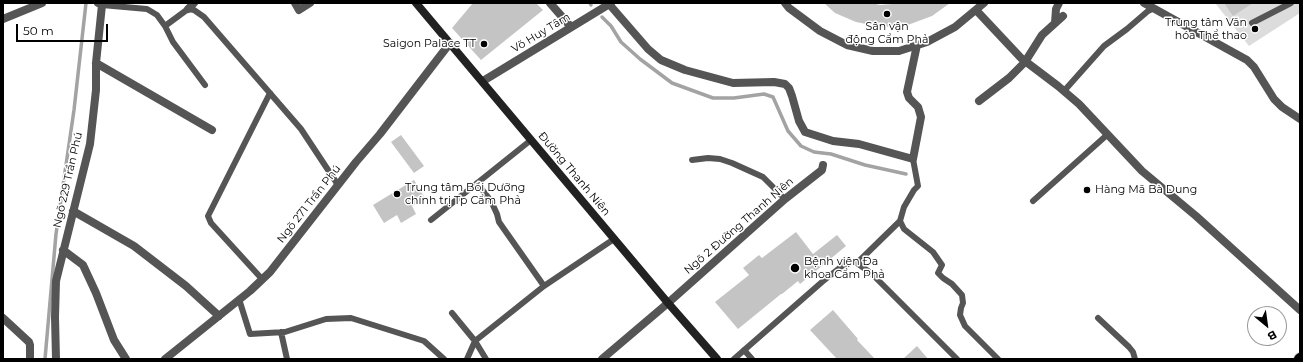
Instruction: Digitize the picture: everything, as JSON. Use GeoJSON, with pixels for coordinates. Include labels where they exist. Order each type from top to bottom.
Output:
{"type":"FeatureCollection","features":[{"type":"Feature","properties":{"kind":"street"},"geometry":{"type":"LineString","coordinates":[[3,19],[42,3]]}},
{"type":"Feature","properties":{"kind":"street"},"geometry":{"type":"LineString","coordinates":[[294,3],[299,10],[310,3]]}},
{"type":"Feature","properties":{"kind":"street","name":"Đường Thanh Niên"},"geometry":{"type":"LineString","coordinates":[[416,3],[668,303],[717,359]]}},
{"type":"Feature","properties":{"kind":"street"},"geometry":{"type":"LineString","coordinates":[[550,3],[571,27]]}},
{"type":"Feature","properties":{"kind":"street"},"geometry":{"type":"LineString","coordinates":[[785,3],[789,8],[820,31],[847,46],[873,51],[899,51],[926,42],[955,27],[984,3]]}},
{"type":"Feature","properties":{"kind":"street"},"geometry":{"type":"LineString","coordinates":[[1055,23],[1056,9],[1059,3]]}},
{"type":"Feature","properties":{"kind":"street"},"geometry":{"type":"LineString","coordinates":[[1144,3],[1247,60],[1254,67],[1274,99],[1282,107],[1300,118]]}},
{"type":"Feature","properties":{"kind":"street","name":"Ngõ 229 Trần Phú"},"geometry":{"type":"LineString","coordinates":[[56,359],[56,281],[90,144],[96,90],[96,63],[100,4]]}},
{"type":"Feature","properties":{"kind":"street"},"geometry":{"type":"LineString","coordinates":[[610,4],[648,49],[661,60],[685,70],[733,83],[774,82],[785,84],[792,96],[799,121],[805,132],[833,141],[859,144],[913,159],[922,117],[918,107],[907,92],[917,45]]}},
{"type":"Feature","properties":{"kind":"street","name":"Võ Huy Tâm"},"geometry":{"type":"LineString","coordinates":[[482,81],[610,4]]}},
{"type":"Feature","properties":{"kind":"street"},"geometry":{"type":"LineString","coordinates":[[976,10],[1025,62],[1064,90],[1079,104],[1142,171],[1201,221],[1300,310]]}},
{"type":"Feature","properties":{"kind":"street"},"geometry":{"type":"LineString","coordinates":[[979,101],[1009,78],[1025,62],[1042,35],[1063,16]]}},
{"type":"Feature","properties":{"kind":"street","name":"Ngõ 271 Trần Phú"},"geometry":{"type":"LineString","coordinates":[[165,359],[239,300],[270,272],[380,134],[450,43]]}},
{"type":"Feature","properties":{"kind":"street"},"geometry":{"type":"LineString","coordinates":[[96,63],[212,130]]}},
{"type":"Feature","properties":{"kind":"street","name":"Ngõ 2 Đường Thanh Niên"},"geometry":{"type":"LineString","coordinates":[[602,359],[668,303],[785,199],[822,170],[822,165]]}},
{"type":"Feature","properties":{"kind":"street"},"geometry":{"type":"LineString","coordinates":[[73,211],[134,246],[186,286],[219,316]]}},
{"type":"Feature","properties":{"kind":"street"},"geometry":{"type":"LineString","coordinates":[[63,250],[83,265],[96,293],[114,340],[126,359]]}},
{"type":"Feature","properties":{"kind":"street"},"geometry":{"type":"LineString","coordinates":[[3,318],[29,342],[30,359]]}},
{"type":"Feature","properties":{"kind":"lane"},"geometry":{"type":"LineString","coordinates":[[1252,23],[1291,3]]}},
{"type":"Feature","properties":{"kind":"lane"},"geometry":{"type":"LineString","coordinates":[[100,4],[147,9],[157,15],[165,26],[173,42],[205,85]]}},
{"type":"Feature","properties":{"kind":"lane"},"geometry":{"type":"LineString","coordinates":[[165,26],[191,6],[204,17],[301,129],[338,185]]}},
{"type":"Feature","properties":{"kind":"lane"},"geometry":{"type":"LineString","coordinates":[[1064,90],[1104,46],[1148,11],[1154,8]]}},
{"type":"Feature","properties":{"kind":"lane"},"geometry":{"type":"LineString","coordinates":[[262,279],[216,229],[208,216],[270,93]]}},
{"type":"Feature","properties":{"kind":"lane"},"geometry":{"type":"LineString","coordinates":[[1033,201],[1108,134]]}},
{"type":"Feature","properties":{"kind":"lane"},"geometry":{"type":"LineString","coordinates":[[431,220],[531,140]]}},
{"type":"Feature","properties":{"kind":"lane"},"geometry":{"type":"LineString","coordinates":[[692,160],[708,158],[720,159],[732,163],[763,178],[785,199]]}},
{"type":"Feature","properties":{"kind":"lane"},"geometry":{"type":"LineString","coordinates":[[857,263],[900,221],[904,207],[918,186],[913,159]]}},
{"type":"Feature","properties":{"kind":"lane"},"geometry":{"type":"LineString","coordinates":[[478,183],[491,202],[499,222],[544,286]]}},
{"type":"Feature","properties":{"kind":"lane"},"geometry":{"type":"LineString","coordinates":[[900,221],[904,229],[933,252],[942,265],[938,273],[952,284],[962,295],[963,303],[960,315],[965,326],[998,359]]}},
{"type":"Feature","properties":{"kind":"lane"},"geometry":{"type":"LineString","coordinates":[[467,359],[475,341],[544,286],[614,239]]}},
{"type":"Feature","properties":{"kind":"lane"},"geometry":{"type":"LineString","coordinates":[[734,359],[822,282],[842,266],[851,262],[857,263],[872,274],[957,359]]}},
{"type":"Feature","properties":{"kind":"lane"},"geometry":{"type":"LineString","coordinates":[[239,300],[250,334],[285,332],[326,319],[351,318],[424,341],[444,359]]}},
{"type":"Feature","properties":{"kind":"lane"},"geometry":{"type":"LineString","coordinates":[[452,313],[475,341],[486,359]]}},
{"type":"Feature","properties":{"kind":"lane"},"geometry":{"type":"LineString","coordinates":[[1098,318],[1129,347],[1136,359]]}},
{"type":"Feature","properties":{"kind":"lane"},"geometry":{"type":"LineString","coordinates":[[281,332],[287,359]]}},
{"type":"Feature","properties":{"kind":"lane"},"geometry":{"type":"LineString","coordinates":[[744,350],[752,359]]}},
{"type":"Feature","properties":{"kind":"shaded area","name":"Trung tâm Văn hóa Thể thao"},"geometry":{"type":"Polygon","coordinates":[[[1215,3],[1300,3],[1300,13],[1249,46],[1215,3]]]}},
{"type":"Feature","properties":{"kind":"building","name":"Saigon Palace TT"},"geometry":{"type":"Polygon","coordinates":[[[473,3],[536,3],[543,10],[481,60],[452,28],[473,3]]]}},
{"type":"Feature","properties":{"kind":"building","name":"Sân vận động Cẩm Phả"},"geometry":{"type":"Polygon","coordinates":[[[824,3],[872,3],[880,5],[904,3],[950,3],[932,16],[905,26],[882,27],[856,22],[835,13],[824,3]]]}},
{"type":"Feature","properties":{"kind":"building"},"geometry":{"type":"Polygon","coordinates":[[[1224,3],[1253,3],[1233,16],[1224,3]]]}},
{"type":"Feature","properties":{"kind":"building"},"geometry":{"type":"Polygon","coordinates":[[[401,135],[424,166],[414,173],[391,142],[401,135]]]}},
{"type":"Feature","properties":{"kind":"building"},"geometry":{"type":"Polygon","coordinates":[[[414,180],[425,198],[412,206],[416,214],[401,223],[397,215],[384,223],[373,205],[414,180]]]}},
{"type":"Feature","properties":{"kind":"building"},"geometry":{"type":"Polygon","coordinates":[[[796,232],[813,254],[837,235],[846,246],[800,284],[798,281],[738,329],[715,302],[749,275],[743,268],[759,255],[762,258],[796,232]]]}},
{"type":"Feature","properties":{"kind":"building"},"geometry":{"type":"Polygon","coordinates":[[[833,310],[858,339],[857,340],[875,359],[837,359],[810,330],[833,310]]]}},
{"type":"Feature","properties":{"kind":"building"},"geometry":{"type":"Polygon","coordinates":[[[917,346],[928,359],[903,359],[917,346]]]}},
{"type":"Feature","properties":{"kind":"waterway"},"geometry":{"type":"LineString","coordinates":[[45,359],[56,234],[74,110],[86,3]]}},
{"type":"Feature","properties":{"kind":"waterway"},"geometry":{"type":"LineString","coordinates":[[602,17],[611,26],[621,42],[640,59],[672,83],[713,98],[734,98],[764,94],[773,97],[788,131],[801,146],[814,152],[831,154],[865,165],[906,174]]}},
{"type":"Feature","properties":{"kind":"place","name":"Sân vận động Cẩm Phả"},"geometry":{"type":"Point","coordinates":[887,14]}},
{"type":"Feature","properties":{"kind":"place","name":"Trung tâm Văn hóa Thể thao"},"geometry":{"type":"Point","coordinates":[1255,29]}},
{"type":"Feature","properties":{"kind":"place","name":"Saigon Palace TT"},"geometry":{"type":"Point","coordinates":[484,44]}},
{"type":"Feature","properties":{"kind":"place","name":"Hàng Mã Bà Dung"},"geometry":{"type":"Point","coordinates":[1087,190]}},
{"type":"Feature","properties":{"kind":"place","name":"Trung tâm Bồi Dưỡng chính trị Tp Cẩm Phả"},"geometry":{"type":"Point","coordinates":[397,194]}},
{"type":"Feature","properties":{"kind":"place","name":"Bệnh viện Đa khoa Cẩm Phả"},"geometry":{"type":"Point","coordinates":[795,268]}}]}
